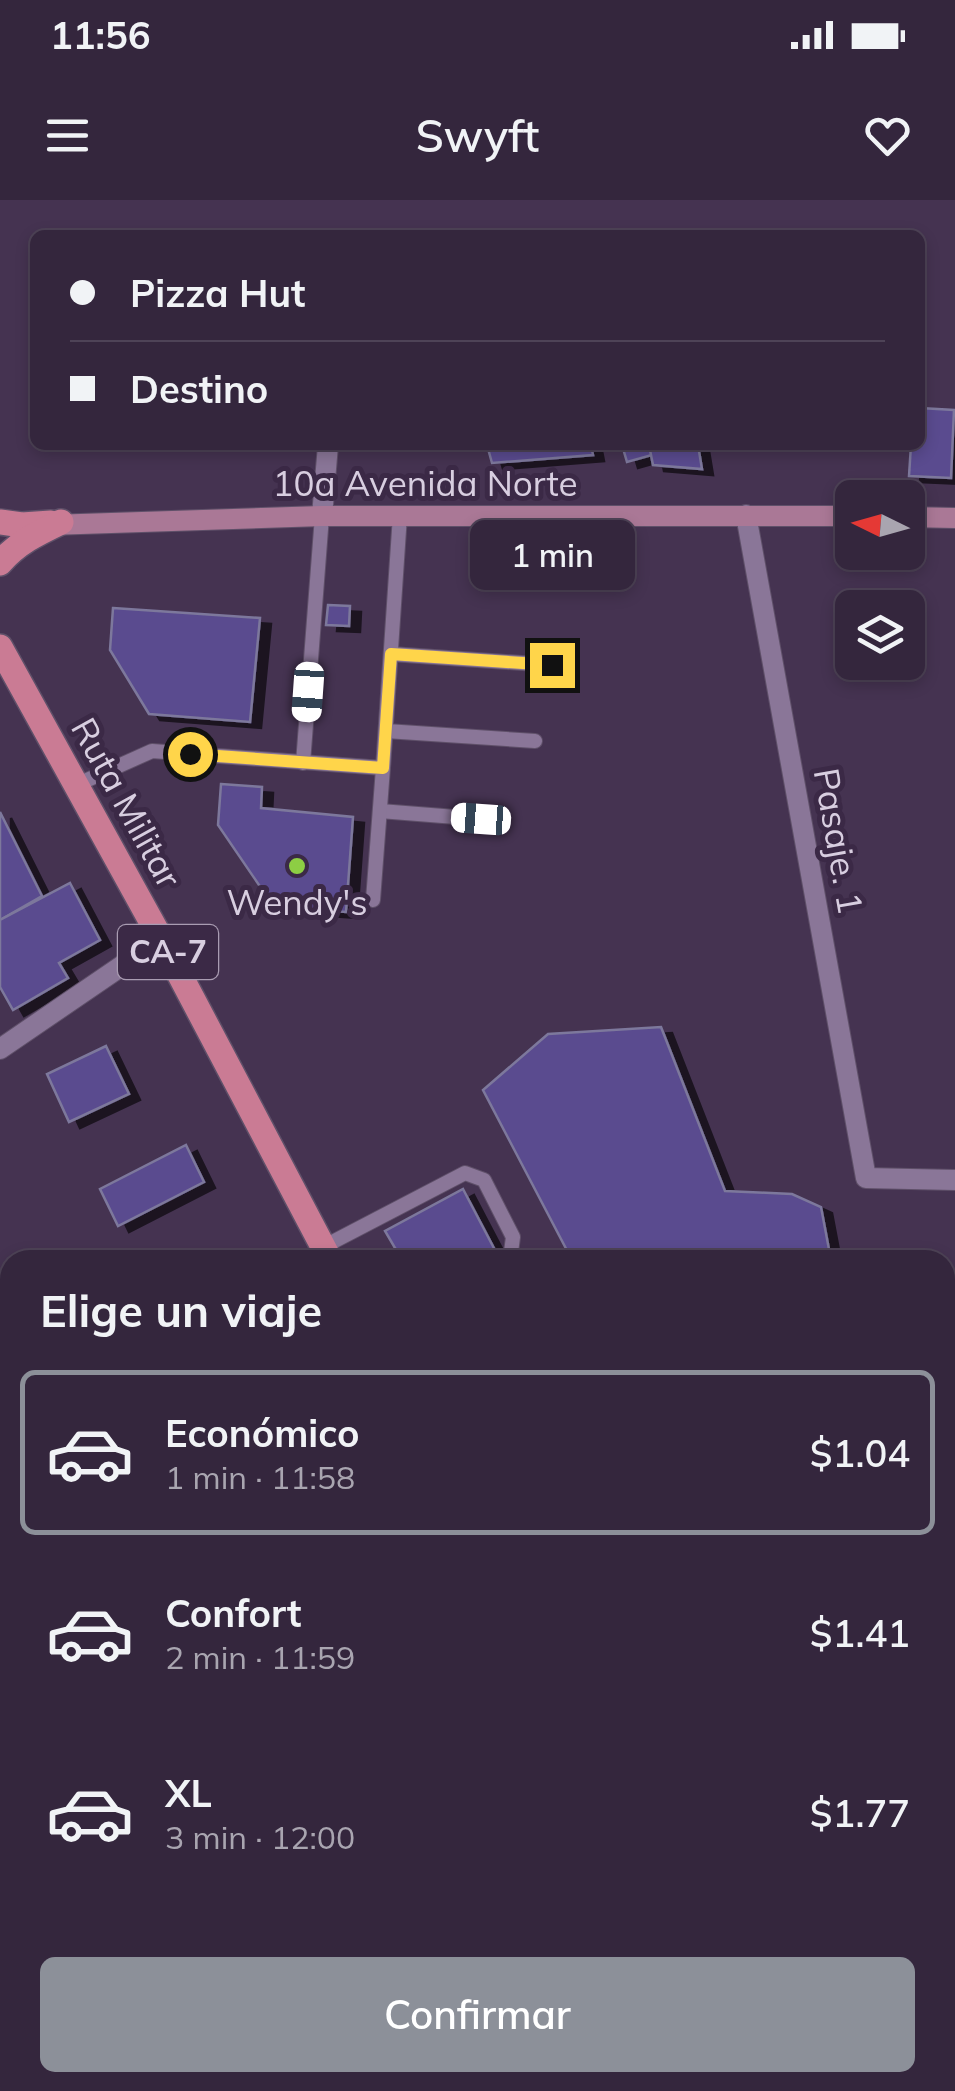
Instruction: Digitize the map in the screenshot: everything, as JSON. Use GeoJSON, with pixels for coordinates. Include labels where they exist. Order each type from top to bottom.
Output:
{"type":"FeatureCollection","features":[{"type":"Feature","properties":{"kind":"main road"},"geometry":{"type":"LineString","coordinates":[[0,522],[62,522]]}},
{"type":"Feature","properties":{"kind":"main road"},"geometry":{"type":"LineString","coordinates":[[0,563],[34,534],[62,522]]}},
{"type":"Feature","properties":{"kind":"main road","name":"Ruta Militar"},"geometry":{"type":"LineString","coordinates":[[0,647],[161,938],[324,1250]]}},
{"type":"Feature","properties":{"kind":"street"},"geometry":{"type":"LineString","coordinates":[[322,516],[328,450]]}},
{"type":"Feature","properties":{"kind":"street","name":"Pasaje. 1"},"geometry":{"type":"LineString","coordinates":[[746,515],[866,1178],[955,1180]]}},
{"type":"Feature","properties":{"kind":"street","name":"10a Avenida Norte"},"geometry":{"type":"LineString","coordinates":[[0,534],[62,522],[322,516],[835,516]]}},
{"type":"Feature","properties":{"kind":"street"},"geometry":{"type":"LineString","coordinates":[[925,517],[955,518]]}},
{"type":"Feature","properties":{"kind":"street"},"geometry":{"type":"LineString","coordinates":[[0,1049],[161,938]]}},
{"type":"Feature","properties":{"kind":"lane"},"geometry":{"type":"LineString","coordinates":[[303,763],[322,516]]}},
{"type":"Feature","properties":{"kind":"lane"},"geometry":{"type":"LineString","coordinates":[[373,900],[400,516]]}},
{"type":"Feature","properties":{"kind":"lane"},"geometry":{"type":"LineString","coordinates":[[391,654],[552,665]]}},
{"type":"Feature","properties":{"kind":"lane"},"geometry":{"type":"LineString","coordinates":[[386,732],[536,741]]}},
{"type":"Feature","properties":{"kind":"lane"},"geometry":{"type":"LineString","coordinates":[[76,786],[152,751],[383,768]]}},
{"type":"Feature","properties":{"kind":"lane"},"geometry":{"type":"LineString","coordinates":[[380,812],[481,819]]}},
{"type":"Feature","properties":{"kind":"lane"},"geometry":{"type":"LineString","coordinates":[[331,1250],[465,1173],[484,1180],[514,1238],[512,1250]]}},
{"type":"Feature","properties":{"kind":"building"},"geometry":{"type":"Polygon","coordinates":[[[925,408],[954,410],[951,478],[909,476],[911,450],[925,450],[925,408]]]}},
{"type":"Feature","properties":{"kind":"building"},"geometry":{"type":"Polygon","coordinates":[[[488,450],[592,450],[593,455],[492,463],[488,450]]]}},
{"type":"Feature","properties":{"kind":"building"},"geometry":{"type":"Polygon","coordinates":[[[623,450],[650,450],[652,455],[627,462],[623,450]]]}},
{"type":"Feature","properties":{"kind":"building"},"geometry":{"type":"Polygon","coordinates":[[[650,450],[699,450],[702,469],[653,465],[650,450]]]}},
{"type":"Feature","properties":{"kind":"building"},"geometry":{"type":"Polygon","coordinates":[[[328,605],[350,606],[349,626],[326,625],[328,605]]]}},
{"type":"Feature","properties":{"kind":"building"},"geometry":{"type":"Polygon","coordinates":[[[113,608],[260,618],[250,722],[149,714],[110,650],[113,608]]]}},
{"type":"Feature","properties":{"kind":"building","name":"Wendy's"},"geometry":{"type":"Polygon","coordinates":[[[221,784],[262,787],[261,808],[353,817],[346,912],[274,907],[218,825],[221,784]]]}},
{"type":"Feature","properties":{"kind":"building"},"geometry":{"type":"Polygon","coordinates":[[[0,812],[42,896],[0,920],[0,812]]]}},
{"type":"Feature","properties":{"kind":"building"},"geometry":{"type":"Polygon","coordinates":[[[70,883],[100,940],[59,963],[68,978],[13,1010],[0,987],[0,920],[70,883]]]}},
{"type":"Feature","properties":{"kind":"building"},"geometry":{"type":"Polygon","coordinates":[[[661,1027],[725,1191],[792,1194],[821,1207],[829,1250],[567,1250],[483,1090],[548,1034],[661,1027]]]}},
{"type":"Feature","properties":{"kind":"building"},"geometry":{"type":"Polygon","coordinates":[[[106,1046],[129,1094],[69,1122],[47,1074],[106,1046]]]}},
{"type":"Feature","properties":{"kind":"building"},"geometry":{"type":"Polygon","coordinates":[[[186,1145],[204,1182],[118,1226],[100,1189],[186,1145]]]}},
{"type":"Feature","properties":{"kind":"building"},"geometry":{"type":"Polygon","coordinates":[[[463,1189],[495,1250],[396,1250],[385,1231],[463,1189]]]}},
{"type":"Feature","properties":{"kind":"place","name":"Wendy's"},"geometry":{"type":"Point","coordinates":[297,866]}},
{"type":"Feature","properties":{"kind":"route"},"geometry":{"type":"LineString","coordinates":[[190,754],[383,768],[391,654],[552,665]]}}]}
